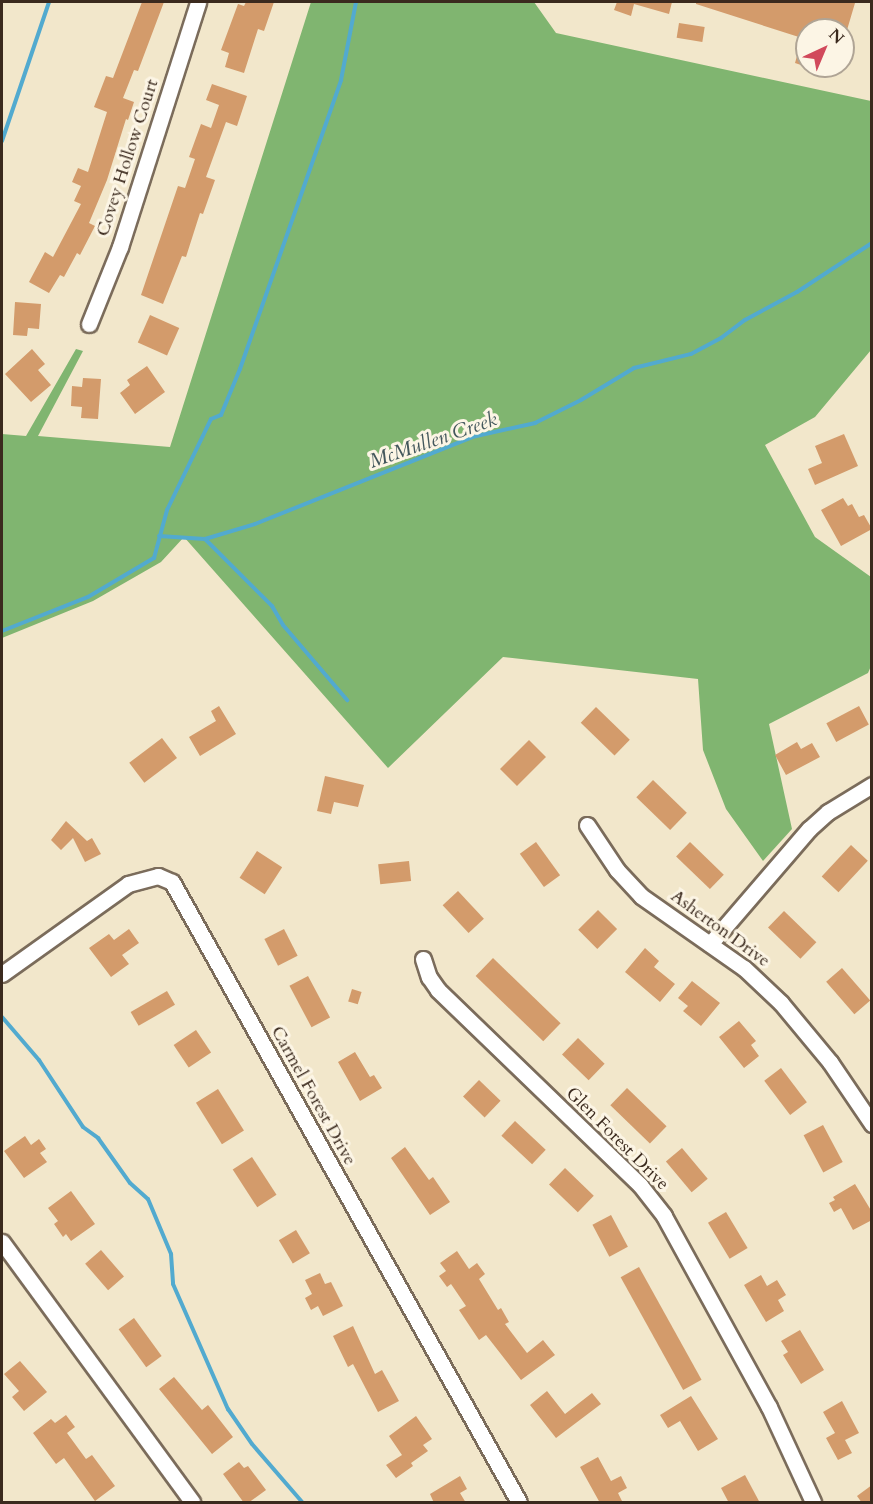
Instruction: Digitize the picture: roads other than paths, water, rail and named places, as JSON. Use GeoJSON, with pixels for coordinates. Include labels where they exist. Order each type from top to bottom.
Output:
{"type":"FeatureCollection","features":[{"type":"Feature","properties":{"kind":"street","name":"Covey Hollow Court"},"geometry":{"type":"LineString","coordinates":[[88,324],[120,247],[198,2]]}},
{"type":"Feature","properties":{"kind":"street"},"geometry":{"type":"LineString","coordinates":[[710,944],[809,829],[838,805],[872,785]]}},
{"type":"Feature","properties":{"kind":"street","name":"Asherton Drive"},"geometry":{"type":"LineString","coordinates":[[587,825],[617,870],[641,896],[757,979],[801,1026],[830,1062],[872,1124]]}},
{"type":"Feature","properties":{"kind":"street","name":"Carmel Forest Drive"},"geometry":{"type":"LineString","coordinates":[[2,974],[128,884],[158,876],[172,882],[519,1503]]}},
{"type":"Feature","properties":{"kind":"street","name":"Glen Forest Drive"},"geometry":{"type":"LineString","coordinates":[[423,959],[429,977],[438,990],[640,1185],[664,1216],[769,1407],[813,1503]]}},
{"type":"Feature","properties":{"kind":"street"},"geometry":{"type":"LineString","coordinates":[[2,1242],[192,1503]]}},
{"type":"Feature","properties":{"kind":"waterway"},"geometry":{"type":"LineString","coordinates":[[2,141],[49,2]]}},
{"type":"Feature","properties":{"kind":"waterway"},"geometry":{"type":"LineString","coordinates":[[2,631],[88,597],[154,558],[167,510],[211,419],[221,415],[240,369],[341,80],[356,2]]}},
{"type":"Feature","properties":{"kind":"waterway","name":"McMullen Creek"},"geometry":{"type":"LineString","coordinates":[[159,536],[205,539],[255,524],[472,437],[535,423],[581,400],[634,368],[691,354],[721,338],[745,320],[797,292],[872,243]]}},
{"type":"Feature","properties":{"kind":"waterway"},"geometry":{"type":"LineString","coordinates":[[205,539],[272,606],[283,625],[347,700]]}},
{"type":"Feature","properties":{"kind":"waterway"},"geometry":{"type":"LineString","coordinates":[[2,1017],[39,1060],[83,1127],[98,1138],[130,1183],[148,1199],[171,1254],[173,1284],[228,1409],[252,1444],[302,1502]]}}]}
